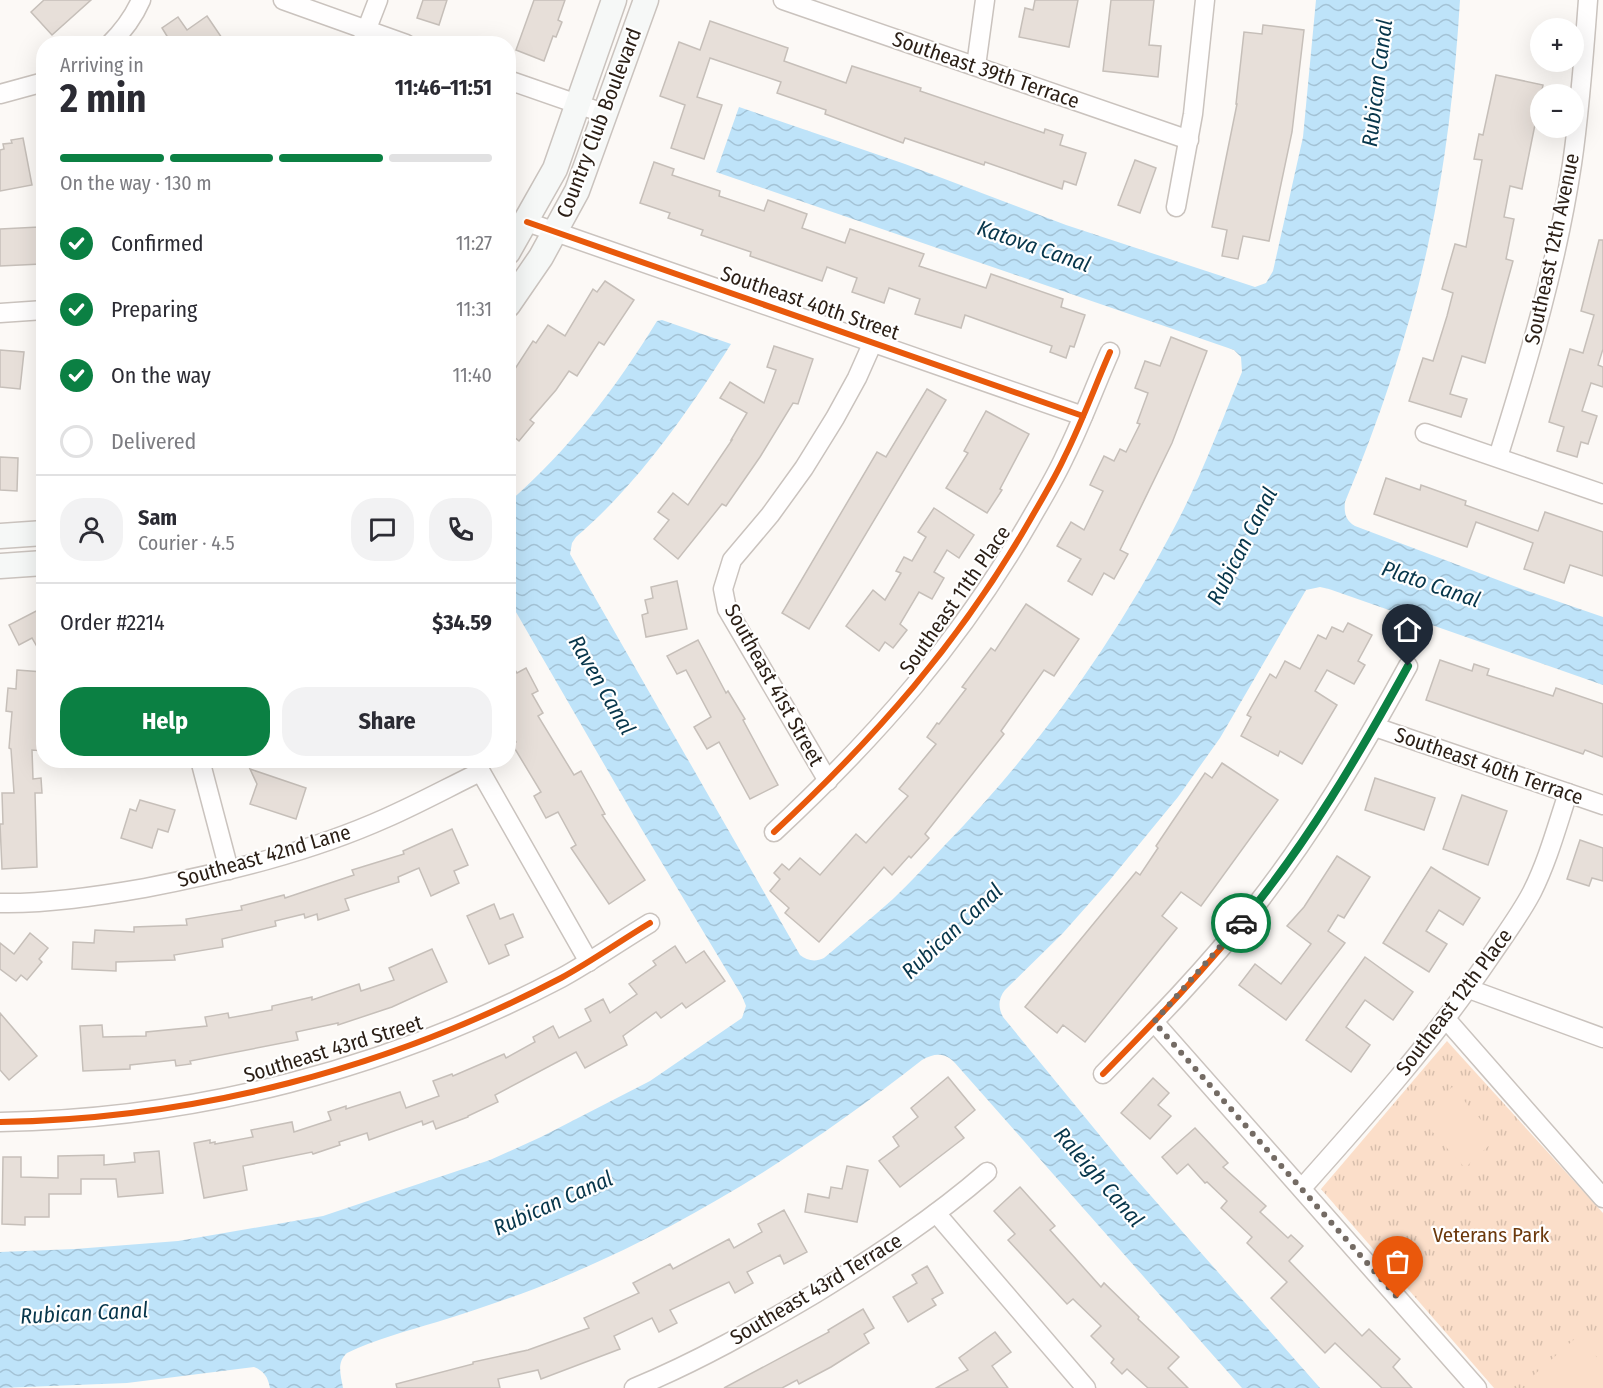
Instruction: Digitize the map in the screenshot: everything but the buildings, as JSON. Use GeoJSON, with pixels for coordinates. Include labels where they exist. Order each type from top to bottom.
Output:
{"type":"FeatureCollection","features":[{"type":"Feature","properties":{"kind":"main road","name":"Country Club Boulevard"},"geometry":{"type":"LineString","coordinates":[[516,239],[555,169],[614,0]]}},
{"type":"Feature","properties":{"kind":"main road","name":"Country Club Boulevard"},"geometry":{"type":"LineString","coordinates":[[516,293],[556,232],[577,191],[645,0]]}},
{"type":"Feature","properties":{"kind":"main road"},"geometry":{"type":"LineString","coordinates":[[0,536],[36,534]]}},
{"type":"Feature","properties":{"kind":"main road"},"geometry":{"type":"LineString","coordinates":[[0,566],[36,564]]}},
{"type":"Feature","properties":{"kind":"street"},"geometry":{"type":"LineString","coordinates":[[119,36],[141,0]]}},
{"type":"Feature","properties":{"kind":"street"},"geometry":{"type":"LineString","coordinates":[[284,0],[364,36],[378,0]]}},
{"type":"Feature","properties":{"kind":"street","name":"Southeast 39th Terrace"},"geometry":{"type":"LineString","coordinates":[[783,0],[1189,140]]}},
{"type":"Feature","properties":{"kind":"street"},"geometry":{"type":"LineString","coordinates":[[976,66],[985,0]]}},
{"type":"Feature","properties":{"kind":"street"},"geometry":{"type":"LineString","coordinates":[[1176,207],[1189,140],[1200,60],[1205,0]]}},
{"type":"Feature","properties":{"kind":"street","name":"Southeast 12th Avenue"},"geometry":{"type":"LineString","coordinates":[[1498,458],[1550,278],[1579,112],[1588,0]]}},
{"type":"Feature","properties":{"kind":"street"},"geometry":{"type":"LineString","coordinates":[[516,83],[606,114]]}},
{"type":"Feature","properties":{"kind":"street"},"geometry":{"type":"LineString","coordinates":[[0,94],[36,84]]}},
{"type":"Feature","properties":{"kind":"street","name":"Southeast 40th Street"},"geometry":{"type":"LineString","coordinates":[[527,222],[1083,416]]}},
{"type":"Feature","properties":{"kind":"street"},"geometry":{"type":"LineString","coordinates":[[0,313],[36,311]]}},
{"type":"Feature","properties":{"kind":"street","name":"Southeast 41st Street"},"geometry":{"type":"LineString","coordinates":[[828,781],[727,609],[723,589],[732,560],[770,515],[804,468],[857,378],[873,342]]}},
{"type":"Feature","properties":{"kind":"street","name":"Southeast 11th Place"},"geometry":{"type":"LineString","coordinates":[[774,832],[870,738],[910,692],[982,597],[1050,486],[1110,352]]}},
{"type":"Feature","properties":{"kind":"street"},"geometry":{"type":"LineString","coordinates":[[1425,433],[1603,494]]}},
{"type":"Feature","properties":{"kind":"street"},"geometry":{"type":"LineString","coordinates":[[1103,1074],[1154,1022],[1254,908],[1311,830],[1375,727],[1408,666]]}},
{"type":"Feature","properties":{"kind":"street","name":"Southeast 40th Terrace"},"geometry":{"type":"LineString","coordinates":[[1375,727],[1603,805]]}},
{"type":"Feature","properties":{"kind":"street"},"geometry":{"type":"LineString","coordinates":[[202,768],[230,870]]}},
{"type":"Feature","properties":{"kind":"street","name":"Southeast 42nd Lane"},"geometry":{"type":"LineString","coordinates":[[0,903],[121,892],[230,870],[356,831],[386,818],[474,768]]}},
{"type":"Feature","properties":{"kind":"street"},"geometry":{"type":"LineString","coordinates":[[478,768],[589,962]]}},
{"type":"Feature","properties":{"kind":"street","name":"Southeast 12th Place"},"geometry":{"type":"LineString","coordinates":[[1302,1188],[1446,1019],[1468,989],[1530,894],[1546,860],[1568,793]]}},
{"type":"Feature","properties":{"kind":"street","name":"Southeast 43rd Street"},"geometry":{"type":"LineString","coordinates":[[0,1122],[52,1120],[165,1109],[290,1084],[372,1059],[505,1006],[589,962],[650,922]]}},
{"type":"Feature","properties":{"kind":"street"},"geometry":{"type":"LineString","coordinates":[[1468,989],[1603,1038]]}},
{"type":"Feature","properties":{"kind":"street"},"geometry":{"type":"LineString","coordinates":[[1446,1019],[1603,1198]]}},
{"type":"Feature","properties":{"kind":"street"},"geometry":{"type":"LineString","coordinates":[[1154,1022],[1477,1388]]}},
{"type":"Feature","properties":{"kind":"street","name":"Southeast 43rd Terrace"},"geometry":{"type":"LineString","coordinates":[[634,1388],[712,1351],[777,1316],[851,1271],[936,1213],[987,1172]]}},
{"type":"Feature","properties":{"kind":"street"},"geometry":{"type":"LineString","coordinates":[[936,1213],[1079,1386]]}},
{"type":"Feature","properties":{"kind":"green space","name":"Veterans Park"},"geometry":{"type":"Polygon","coordinates":[[[1447,1041],[1603,1213],[1603,1388],[1494,1388],[1321,1189],[1447,1041]]]}},
{"type":"Feature","properties":{"kind":"green space"},"geometry":{"type":"Polygon","coordinates":[[[1452,1087],[1497,1138],[1465,1168],[1420,1118],[1452,1087]]]}},
{"type":"Feature","properties":{"kind":"green space"},"geometry":{"type":"Polygon","coordinates":[[[1578,1336],[1603,1364],[1603,1388],[1532,1388],[1526,1382],[1578,1336]]]}},
{"type":"Feature","properties":{"kind":"water"},"geometry":{"type":"Polygon","coordinates":[[[1316,0],[1460,0],[1449,123],[1428,245],[1412,310],[1392,375],[1345,502],[1346,516],[1355,526],[1603,617],[1603,685],[1329,589],[1320,587],[1306,590],[1220,738],[1178,797],[1063,933],[1005,990],[1001,997],[1000,1010],[1003,1017],[1129,1171],[1320,1388],[1242,1388],[955,1063],[939,1055],[922,1060],[794,1153],[704,1208],[657,1233],[531,1290],[380,1339],[347,1353],[340,1365],[343,1388],[270,1388],[265,1375],[254,1367],[127,1383],[0,1388],[0,1252],[178,1241],[323,1216],[490,1160],[541,1137],[650,1081],[742,1018],[746,1006],[742,996],[641,828],[516,612],[516,496],[552,461],[590,418],[625,371],[657,321],[662,320],[731,344],[661,446],[621,494],[576,537],[570,554],[800,955],[806,959],[824,958],[893,899],[1010,773],[1098,656],[1149,573],[1192,492],[1242,372],[1241,357],[1234,350],[716,172],[739,107],[905,164],[1066,225],[1255,287],[1266,283],[1273,271],[1303,137],[1316,0]]]}},
{"type":"Feature","properties":{"kind":"cycle path"},"geometry":{"type":"LineString","coordinates":[[527,222],[1083,416]]}},
{"type":"Feature","properties":{"kind":"cycle path"},"geometry":{"type":"LineString","coordinates":[[774,832],[881,724],[914,686],[975,607],[1003,565],[1057,472],[1110,352]]}},
{"type":"Feature","properties":{"kind":"cycle path"},"geometry":{"type":"LineString","coordinates":[[1103,1074],[1199,973],[1275,880],[1336,790],[1408,666]]}},
{"type":"Feature","properties":{"kind":"cycle path"},"geometry":{"type":"LineString","coordinates":[[0,1122],[73,1119],[146,1111],[218,1099],[289,1083],[359,1063],[495,1010],[561,978],[650,923]]}},
{"type":"Feature","properties":{"kind":"way so far"},"geometry":{"type":"LineString","coordinates":[[1241,923],[1154,1022],[1398,1298]]}},
{"type":"Feature","properties":{"kind":"route"},"geometry":{"type":"LineString","coordinates":[[1241,923],[1311,830],[1356,760],[1408,666]]}},
{"type":"Feature","properties":{"kind":"water label","name":"Rubican Canal"},"geometry":{"type":"Point","coordinates":[1377,83]}},
{"type":"Feature","properties":{"kind":"water label","name":"Katova Canal"},"geometry":{"type":"Point","coordinates":[1034,246]}},
{"type":"Feature","properties":{"kind":"water label","name":"Rubican Canal"},"geometry":{"type":"Point","coordinates":[1242,546]}},
{"type":"Feature","properties":{"kind":"water label","name":"Plato Canal"},"geometry":{"type":"Point","coordinates":[1431,584]}},
{"type":"Feature","properties":{"kind":"water label","name":"Raven Canal"},"geometry":{"type":"Point","coordinates":[602,685]}},
{"type":"Feature","properties":{"kind":"water label","name":"Rubican Canal"},"geometry":{"type":"Point","coordinates":[952,931]}},
{"type":"Feature","properties":{"kind":"water label","name":"Raleigh Canal"},"geometry":{"type":"Point","coordinates":[1099,1177]}},
{"type":"Feature","properties":{"kind":"water label","name":"Rubican Canal"},"geometry":{"type":"Point","coordinates":[553,1203]}},
{"type":"Feature","properties":{"kind":"water label","name":"Rubican Canal"},"geometry":{"type":"Point","coordinates":[84,1313]}}]}
